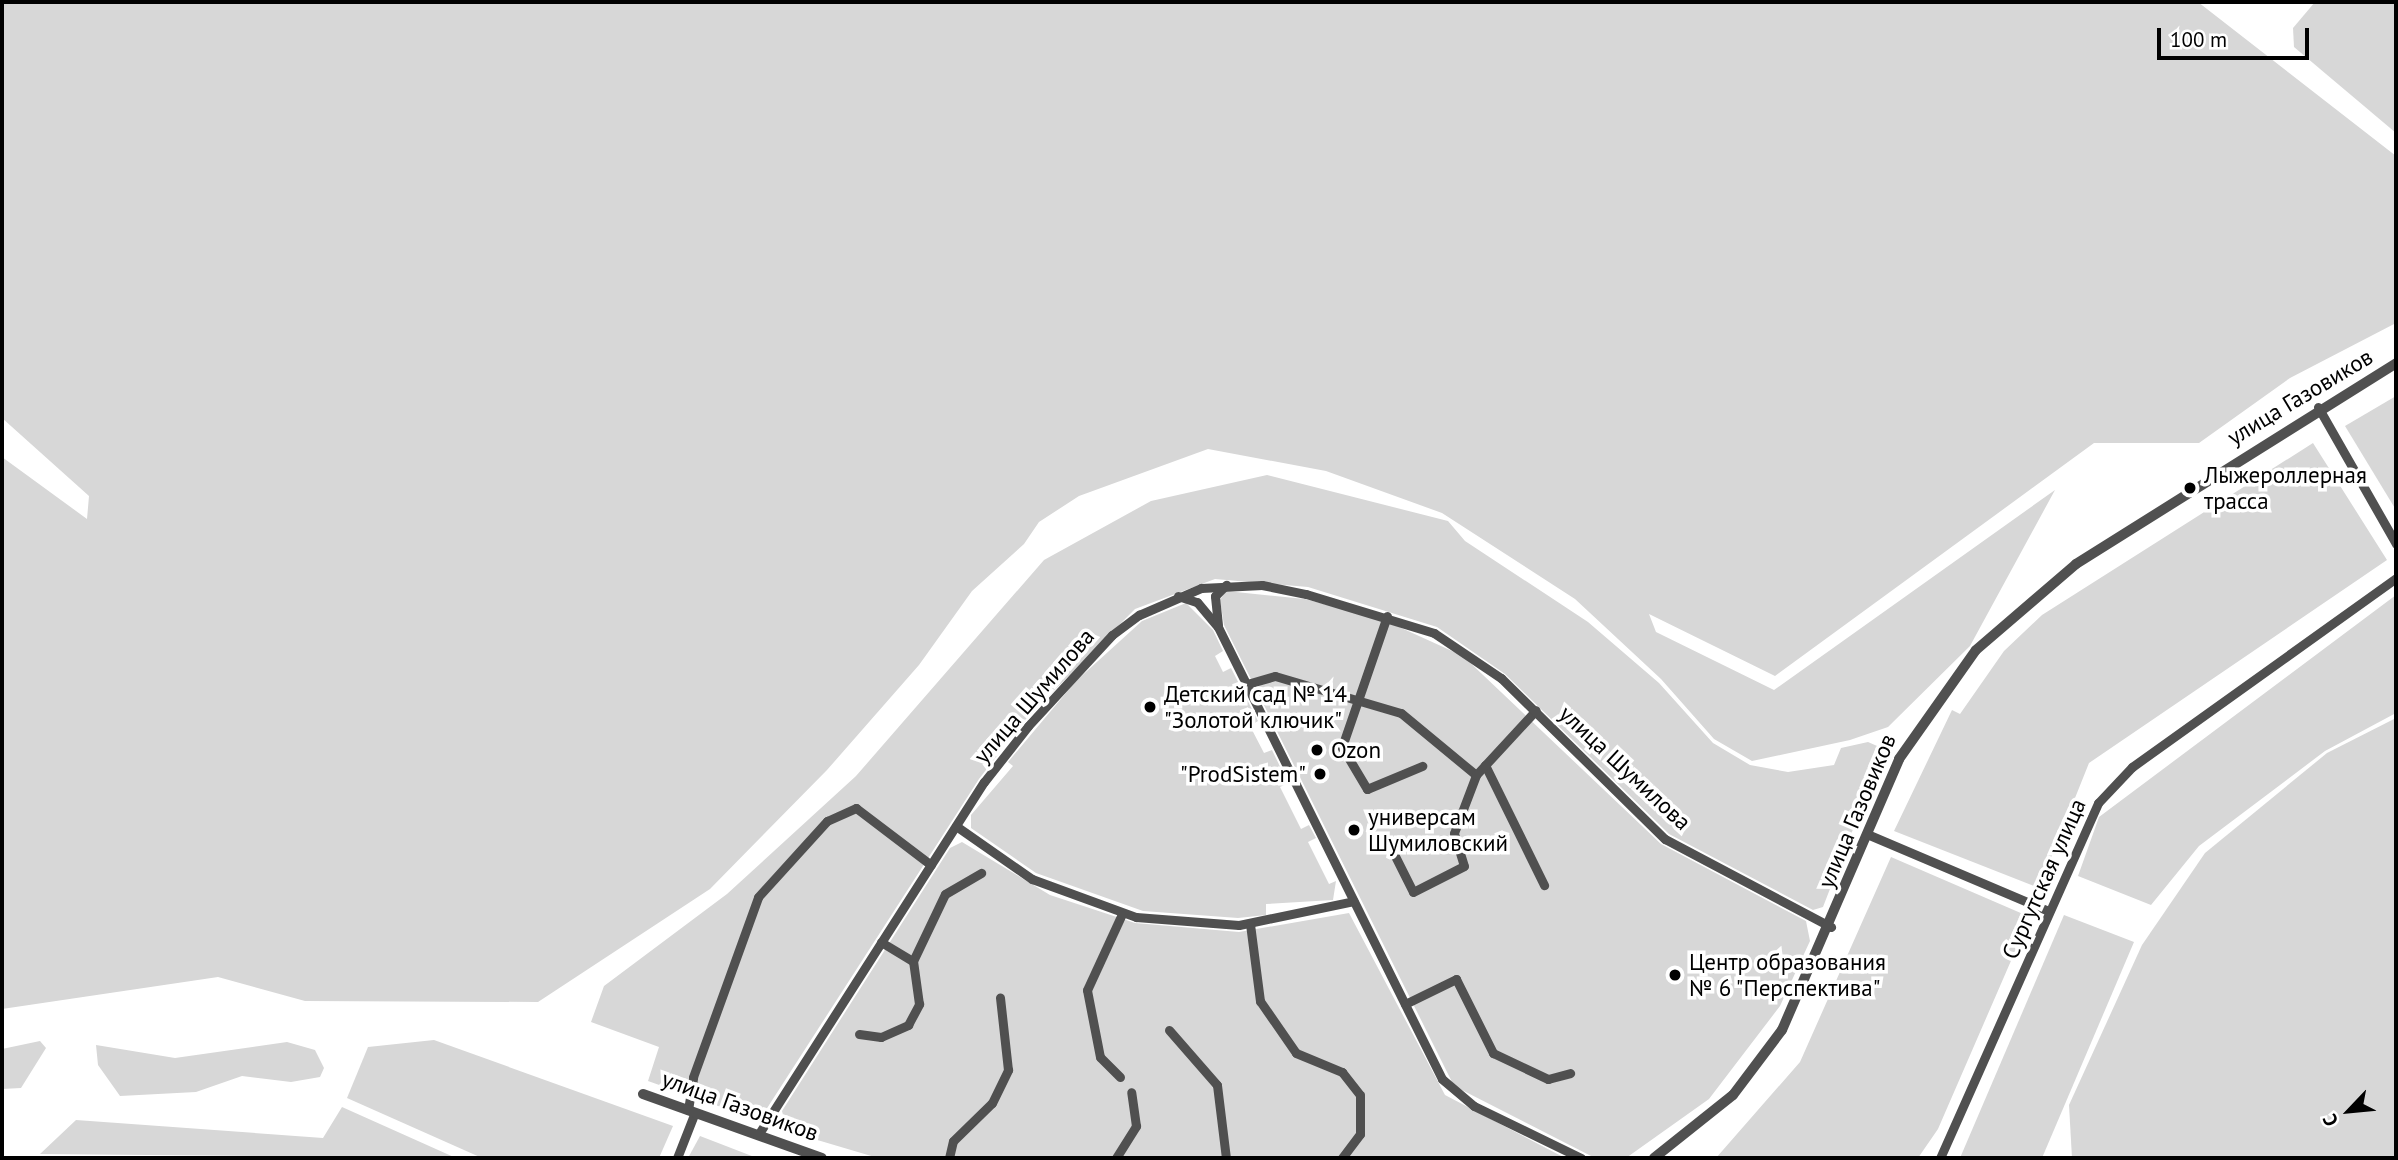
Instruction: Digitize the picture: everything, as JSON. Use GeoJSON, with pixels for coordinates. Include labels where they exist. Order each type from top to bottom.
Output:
{"type":"FeatureCollection","features":[{"type":"Feature","properties":{"kind":"street","name":"улица Газовиков"},"geometry":{"type":"LineString","coordinates":[[1654,1158],[1711,1116],[1759,1064],[1795,1008],[1831,927],[1867,834],[1912,736],[1994,631],[2076,564],[2318,407],[2396,363]]}},
{"type":"Feature","properties":{"kind":"street"},"geometry":{"type":"LineString","coordinates":[[2318,407],[2396,544]]}},
{"type":"Feature","properties":{"kind":"street","name":"Сургутская улица"},"geometry":{"type":"LineString","coordinates":[[1940,1158],[2086,822],[2114,783],[2396,578]]}},
{"type":"Feature","properties":{"kind":"street"},"geometry":{"type":"LineString","coordinates":[[1214,600],[1227,584]]}},
{"type":"Feature","properties":{"kind":"street","name":"улица Шумилова"},"geometry":{"type":"LineString","coordinates":[[758,1135],[956,826],[1071,676],[1130,622],[1171,598],[1201,588],[1227,584],[1295,591],[1387,616],[1466,651],[1536,710],[1665,839],[1831,927]]}},
{"type":"Feature","properties":{"kind":"street"},"geometry":{"type":"LineString","coordinates":[[1201,588],[1214,600],[1218,626]]}},
{"type":"Feature","properties":{"kind":"street"},"geometry":{"type":"LineString","coordinates":[[1201,588],[1201,606]]}},
{"type":"Feature","properties":{"kind":"street"},"geometry":{"type":"LineString","coordinates":[[1171,598],[1188,597],[1201,606],[1218,626],[1450,1090],[1581,1158]]}},
{"type":"Feature","properties":{"kind":"street"},"geometry":{"type":"LineString","coordinates":[[1387,616],[1342,747],[1363,786],[1377,788],[1422,766]]}},
{"type":"Feature","properties":{"kind":"street"},"geometry":{"type":"LineString","coordinates":[[1247,684],[1275,677],[1358,698],[1416,721],[1476,775]]}},
{"type":"Feature","properties":{"kind":"street"},"geometry":{"type":"LineString","coordinates":[[1390,846],[1413,892],[1464,866],[1454,833],[1476,775],[1536,710]]}},
{"type":"Feature","properties":{"kind":"street"},"geometry":{"type":"LineString","coordinates":[[1485,765],[1544,885]]}},
{"type":"Feature","properties":{"kind":"street"},"geometry":{"type":"LineString","coordinates":[[677,1158],[691,1111],[693,1077],[758,897],[827,821],[856,808],[931,865]]}},
{"type":"Feature","properties":{"kind":"street"},"geometry":{"type":"LineString","coordinates":[[956,826],[1032,879],[1122,914],[1189,925],[1250,924],[1354,901]]}},
{"type":"Feature","properties":{"kind":"street"},"geometry":{"type":"LineString","coordinates":[[1867,834],[2048,911]]}},
{"type":"Feature","properties":{"kind":"street"},"geometry":{"type":"LineString","coordinates":[[859,1034],[881,1037],[908,1025],[919,1004],[913,961],[945,894],[981,873]]}},
{"type":"Feature","properties":{"kind":"street"},"geometry":{"type":"LineString","coordinates":[[1119,1077],[1100,1057],[1087,990],[1122,914]]}},
{"type":"Feature","properties":{"kind":"street"},"geometry":{"type":"LineString","coordinates":[[1250,924],[1260,1001],[1296,1054],[1342,1072],[1360,1095],[1360,1134],[1342,1158]]}},
{"type":"Feature","properties":{"kind":"street"},"geometry":{"type":"LineString","coordinates":[[881,942],[913,961]]}},
{"type":"Feature","properties":{"kind":"street"},"geometry":{"type":"LineString","coordinates":[[1405,1004],[1456,979],[1493,1053],[1548,1079],[1570,1073]]}},
{"type":"Feature","properties":{"kind":"street"},"geometry":{"type":"LineString","coordinates":[[949,1158],[953,1141],[992,1103],[1008,1070],[1000,997]]}},
{"type":"Feature","properties":{"kind":"street"},"geometry":{"type":"LineString","coordinates":[[1169,1030],[1217,1085],[1226,1158]]}},
{"type":"Feature","properties":{"kind":"street"},"geometry":{"type":"LineString","coordinates":[[1116,1158],[1136,1126],[1130,1092]]}},
{"type":"Feature","properties":{"kind":"street","name":"улица Газовиков"},"geometry":{"type":"LineString","coordinates":[[643,1094],[822,1158]]}},
{"type":"Feature","properties":{"kind":"shaded area"},"geometry":{"type":"Polygon","coordinates":[[[2,2],[2198,2],[2396,156],[2396,323],[2290,378],[2199,443],[2094,443],[1775,676],[1649,614],[1656,632],[1774,690],[2055,490],[1970,646],[1888,727],[1850,740],[1752,761],[1714,739],[1661,679],[1575,599],[1442,513],[1326,471],[1208,449],[1079,496],[1039,522],[1024,544],[972,591],[919,665],[827,770],[710,889],[538,1002],[305,1001],[218,977],[2,1009],[2,457],[87,519],[89,496],[2,418],[2,2]]]}},
{"type":"Feature","properties":{"kind":"shaded area"},"geometry":{"type":"Polygon","coordinates":[[[2315,2],[2396,2],[2396,133],[2294,47],[2293,28],[2315,2]]]}},
{"type":"Feature","properties":{"kind":"shaded area"},"geometry":{"type":"Polygon","coordinates":[[[2396,396],[2396,510],[2345,426],[2396,396]]]}},
{"type":"Feature","properties":{"kind":"shaded area"},"geometry":{"type":"Polygon","coordinates":[[[2313,443],[2387,560],[2089,763],[2039,888],[1894,831],[1952,710],[1960,714],[2004,651],[2042,615],[2313,443]]]}},
{"type":"Feature","properties":{"kind":"shaded area"},"geometry":{"type":"Polygon","coordinates":[[[1267,475],[1448,521],[1465,541],[1588,622],[1659,683],[1713,743],[1750,765],[1788,772],[1834,765],[1841,748],[1868,742],[1884,749],[1823,907],[1813,910],[1669,834],[1505,674],[1437,627],[1308,587],[1215,579],[1135,609],[1023,722],[979,779],[762,1116],[749,1117],[648,1081],[659,1047],[591,1022],[604,986],[727,894],[856,776],[1044,560],[1151,501],[1267,475]]]}},
{"type":"Feature","properties":{"kind":"shaded area"},"geometry":{"type":"Polygon","coordinates":[[[1226,591],[1305,599],[1386,621],[1463,656],[1661,844],[1806,921],[1810,941],[1780,1006],[1709,1099],[1626,1158],[1595,1158],[1454,1086],[1224,625],[1220,600],[1226,591]]]}},
{"type":"Feature","properties":{"kind":"shaded area"},"geometry":{"type":"Polygon","coordinates":[[[2396,595],[2396,713],[2325,751],[2199,846],[2151,905],[2078,876],[2099,817],[2396,595]]]}},
{"type":"Feature","properties":{"kind":"shaded area"},"geometry":{"type":"Polygon","coordinates":[[[1186,603],[1213,630],[1223,651],[1215,656],[1223,672],[1231,668],[1258,721],[1250,726],[1264,753],[1272,750],[1288,783],[1280,787],[1301,829],[1309,825],[1316,838],[1308,842],[1329,884],[1336,881],[1333,900],[1266,904],[1266,915],[1238,918],[1143,911],[1036,873],[971,828],[971,815],[1013,766],[1008,762],[1076,681],[1142,621],[1186,603]]]}},
{"type":"Feature","properties":{"kind":"shaded area"},"geometry":{"type":"Polygon","coordinates":[[[2396,718],[2396,1158],[2072,1158],[2069,1105],[2142,945],[2205,853],[2327,753],[2396,718]]]}},
{"type":"Feature","properties":{"kind":"shaded area"},"geometry":{"type":"Polygon","coordinates":[[[962,842],[1050,895],[1135,923],[1239,932],[1349,913],[1445,1095],[1565,1158],[878,1158],[787,1131],[782,1111],[950,848],[962,842]]]}},
{"type":"Feature","properties":{"kind":"shaded area"},"geometry":{"type":"Polygon","coordinates":[[[1891,857],[2030,917],[1938,1129],[1918,1158],[1716,1158],[1800,1062],[1891,857]]]}},
{"type":"Feature","properties":{"kind":"shaded area"},"geometry":{"type":"Polygon","coordinates":[[[2064,915],[2134,942],[2042,1158],[1960,1158],[2064,915]]]}},
{"type":"Feature","properties":{"kind":"shaded area"},"geometry":{"type":"Polygon","coordinates":[[[434,1040],[673,1126],[659,1158],[482,1158],[347,1098],[368,1047],[434,1040]]]}},
{"type":"Feature","properties":{"kind":"shaded area"},"geometry":{"type":"Polygon","coordinates":[[[40,1041],[46,1048],[21,1088],[2,1089],[2,1049],[40,1041]]]}},
{"type":"Feature","properties":{"kind":"shaded area"},"geometry":{"type":"Polygon","coordinates":[[[287,1042],[315,1050],[324,1068],[320,1077],[291,1082],[242,1076],[196,1092],[120,1096],[98,1065],[96,1045],[175,1058],[287,1042]]]}},
{"type":"Feature","properties":{"kind":"shaded area"},"geometry":{"type":"Polygon","coordinates":[[[342,1107],[456,1158],[40,1154],[76,1120],[323,1138],[342,1107]]]}},
{"type":"Feature","properties":{"kind":"shaded area"},"geometry":{"type":"Polygon","coordinates":[[[700,1136],[757,1158],[688,1158],[700,1136]]]}},
{"type":"Feature","properties":{"kind":"place","name":"Лыжероллерная трасса"},"geometry":{"type":"Point","coordinates":[2190,488]}},
{"type":"Feature","properties":{"kind":"place","name":"Детский сад № 14 \"Золотой ключик\""},"geometry":{"type":"Point","coordinates":[1150,707]}},
{"type":"Feature","properties":{"kind":"place","name":"Ozon"},"geometry":{"type":"Point","coordinates":[1317,750]}},
{"type":"Feature","properties":{"kind":"place","name":"\"ProdSistem\""},"geometry":{"type":"Point","coordinates":[1320,774]}},
{"type":"Feature","properties":{"kind":"place","name":"универсам Шумиловский"},"geometry":{"type":"Point","coordinates":[1354,830]}},
{"type":"Feature","properties":{"kind":"place","name":"Центр образования № 6 \"Перспектива\""},"geometry":{"type":"Point","coordinates":[1675,975]}}]}
